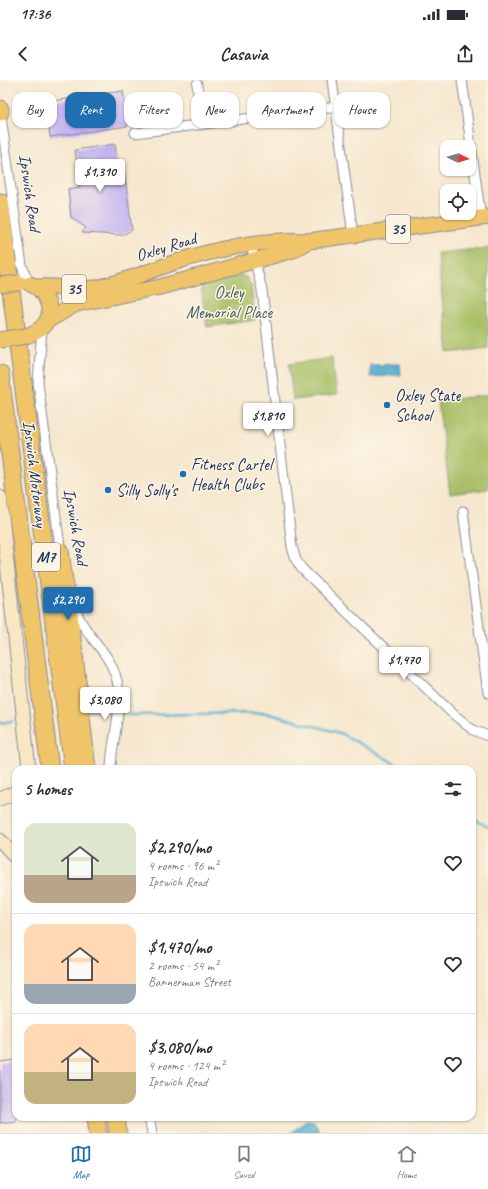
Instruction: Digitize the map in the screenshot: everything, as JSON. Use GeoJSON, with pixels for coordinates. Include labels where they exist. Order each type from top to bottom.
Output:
{"type":"FeatureCollection","features":[{"type":"Feature","properties":{"kind":"highway","name":"Ipswich Motorway"},"geometry":{"type":"LineString","coordinates":[[0,202],[17,284],[20,336],[73,765]]}},
{"type":"Feature","properties":{"kind":"highway","name":"Ipswich Motorway"},"geometry":{"type":"LineString","coordinates":[[0,374],[49,765]]}},
{"type":"Feature","properties":{"kind":"highway"},"geometry":{"type":"LineString","coordinates":[[60,551],[74,653],[87,765]]}},
{"type":"Feature","properties":{"kind":"highway"},"geometry":{"type":"LineString","coordinates":[[96,1121],[98,1133]]}},
{"type":"Feature","properties":{"kind":"highway"},"geometry":{"type":"LineString","coordinates":[[116,1121],[118,1133]]}},
{"type":"Feature","properties":{"kind":"main road","name":"Oxley Road"},"geometry":{"type":"LineString","coordinates":[[44,324],[76,304],[160,287],[289,240],[308,241],[484,217]]}},
{"type":"Feature","properties":{"kind":"main road","name":"Oxley Road"},"geometry":{"type":"LineString","coordinates":[[17,284],[72,289],[96,288],[192,257],[253,253]]}},
{"type":"Feature","properties":{"kind":"main road"},"geometry":{"type":"LineString","coordinates":[[17,284],[42,292],[48,303],[44,324]]}},
{"type":"Feature","properties":{"kind":"main road","name":"35"},"geometry":{"type":"LineString","coordinates":[[0,340],[20,336],[44,324]]}},
{"type":"Feature","properties":{"kind":"main road"},"geometry":{"type":"LineString","coordinates":[[0,497],[29,765]]}},
{"type":"Feature","properties":{"kind":"main road"},"geometry":{"type":"LineString","coordinates":[[0,799],[12,794]]}},
{"type":"Feature","properties":{"kind":"main road"},"geometry":{"type":"LineString","coordinates":[[0,840],[12,854]]}},
{"type":"Feature","properties":{"kind":"street"},"geometry":{"type":"LineString","coordinates":[[332,80],[334,94]]}},
{"type":"Feature","properties":{"kind":"street"},"geometry":{"type":"LineString","coordinates":[[462,80],[484,217]]}},
{"type":"Feature","properties":{"kind":"street"},"geometry":{"type":"LineString","coordinates":[[197,84],[198,92]]}},
{"type":"Feature","properties":{"kind":"street","name":"Ipswich Road"},"geometry":{"type":"LineString","coordinates":[[0,106],[22,266],[17,284]]}},
{"type":"Feature","properties":{"kind":"street"},"geometry":{"type":"LineString","coordinates":[[239,120],[334,107]]}},
{"type":"Feature","properties":{"kind":"street"},"geometry":{"type":"LineString","coordinates":[[135,133],[191,126]]}},
{"type":"Feature","properties":{"kind":"street"},"geometry":{"type":"LineString","coordinates":[[339,128],[353,235]]}},
{"type":"Feature","properties":{"kind":"street"},"geometry":{"type":"LineString","coordinates":[[253,253],[262,290],[290,532],[296,560],[302,569],[452,713],[473,730],[488,736]]}},
{"type":"Feature","properties":{"kind":"street","name":"Ipswich Road"},"geometry":{"type":"LineString","coordinates":[[44,324],[38,383],[60,551],[80,621],[108,658],[116,678],[119,694],[111,765]]}},
{"type":"Feature","properties":{"kind":"street"},"geometry":{"type":"LineString","coordinates":[[463,512],[488,693]]}},
{"type":"Feature","properties":{"kind":"street"},"geometry":{"type":"LineString","coordinates":[[150,1121],[152,1133]]}},
{"type":"Feature","properties":{"kind":"green space"},"geometry":{"type":"Polygon","coordinates":[[[488,248],[488,348],[448,353],[437,253],[488,248]]]}},
{"type":"Feature","properties":{"kind":"green space","name":"Oxley Memorial Place"},"geometry":{"type":"Polygon","coordinates":[[[241,275],[246,277],[251,286],[255,320],[207,327],[201,286],[241,275]]]}},
{"type":"Feature","properties":{"kind":"green space"},"geometry":{"type":"Polygon","coordinates":[[[332,358],[337,395],[293,400],[289,364],[332,358]]]}},
{"type":"Feature","properties":{"kind":"green space"},"geometry":{"type":"Polygon","coordinates":[[[488,395],[488,489],[450,494],[438,401],[488,395]]]}},
{"type":"Feature","properties":{"kind":"water"},"geometry":{"type":"Polygon","coordinates":[[[400,364],[401,375],[370,377],[370,365],[400,364]]]}},
{"type":"Feature","properties":{"kind":"water"},"geometry":{"type":"Polygon","coordinates":[[[305,1121],[314,1121],[320,1133],[291,1133],[305,1121]]]}},
{"type":"Feature","properties":{"kind":"building"},"geometry":{"type":"Polygon","coordinates":[[[123,91],[124,127],[116,128],[116,92],[123,91]]]}},
{"type":"Feature","properties":{"kind":"building"},"geometry":{"type":"Polygon","coordinates":[[[65,99],[65,128],[114,128],[50,137],[49,128],[57,128],[57,100],[65,99]]]}},
{"type":"Feature","properties":{"kind":"building"},"geometry":{"type":"Polygon","coordinates":[[[115,144],[118,170],[124,170],[132,230],[122,235],[82,233],[86,228],[71,217],[68,189],[80,187],[75,150],[115,144]]]}},
{"type":"Feature","properties":{"kind":"building"},"geometry":{"type":"Polygon","coordinates":[[[12,1060],[12,1121],[16,1121],[0,1123],[0,1062],[12,1060]]]}},
{"type":"Feature","properties":{"kind":"waterway"},"geometry":{"type":"LineString","coordinates":[[87,711],[99,710]]}},
{"type":"Feature","properties":{"kind":"waterway"},"geometry":{"type":"LineString","coordinates":[[129,715],[265,713],[340,733],[396,765]]}},
{"type":"Feature","properties":{"kind":"waterway"},"geometry":{"type":"LineString","coordinates":[[0,723],[13,721]]}},
{"type":"Feature","properties":{"kind":"waterway"},"geometry":{"type":"LineString","coordinates":[[476,820],[488,827]]}},
{"type":"Feature","properties":{"kind":"place","name":"Oxley State School"},"geometry":{"type":"Point","coordinates":[387,405]}},
{"type":"Feature","properties":{"kind":"place","name":"Fitness Cartel Health Clubs"},"geometry":{"type":"Point","coordinates":[183,474]}},
{"type":"Feature","properties":{"kind":"place","name":"Silly Solly's"},"geometry":{"type":"Point","coordinates":[108,490]}}]}
